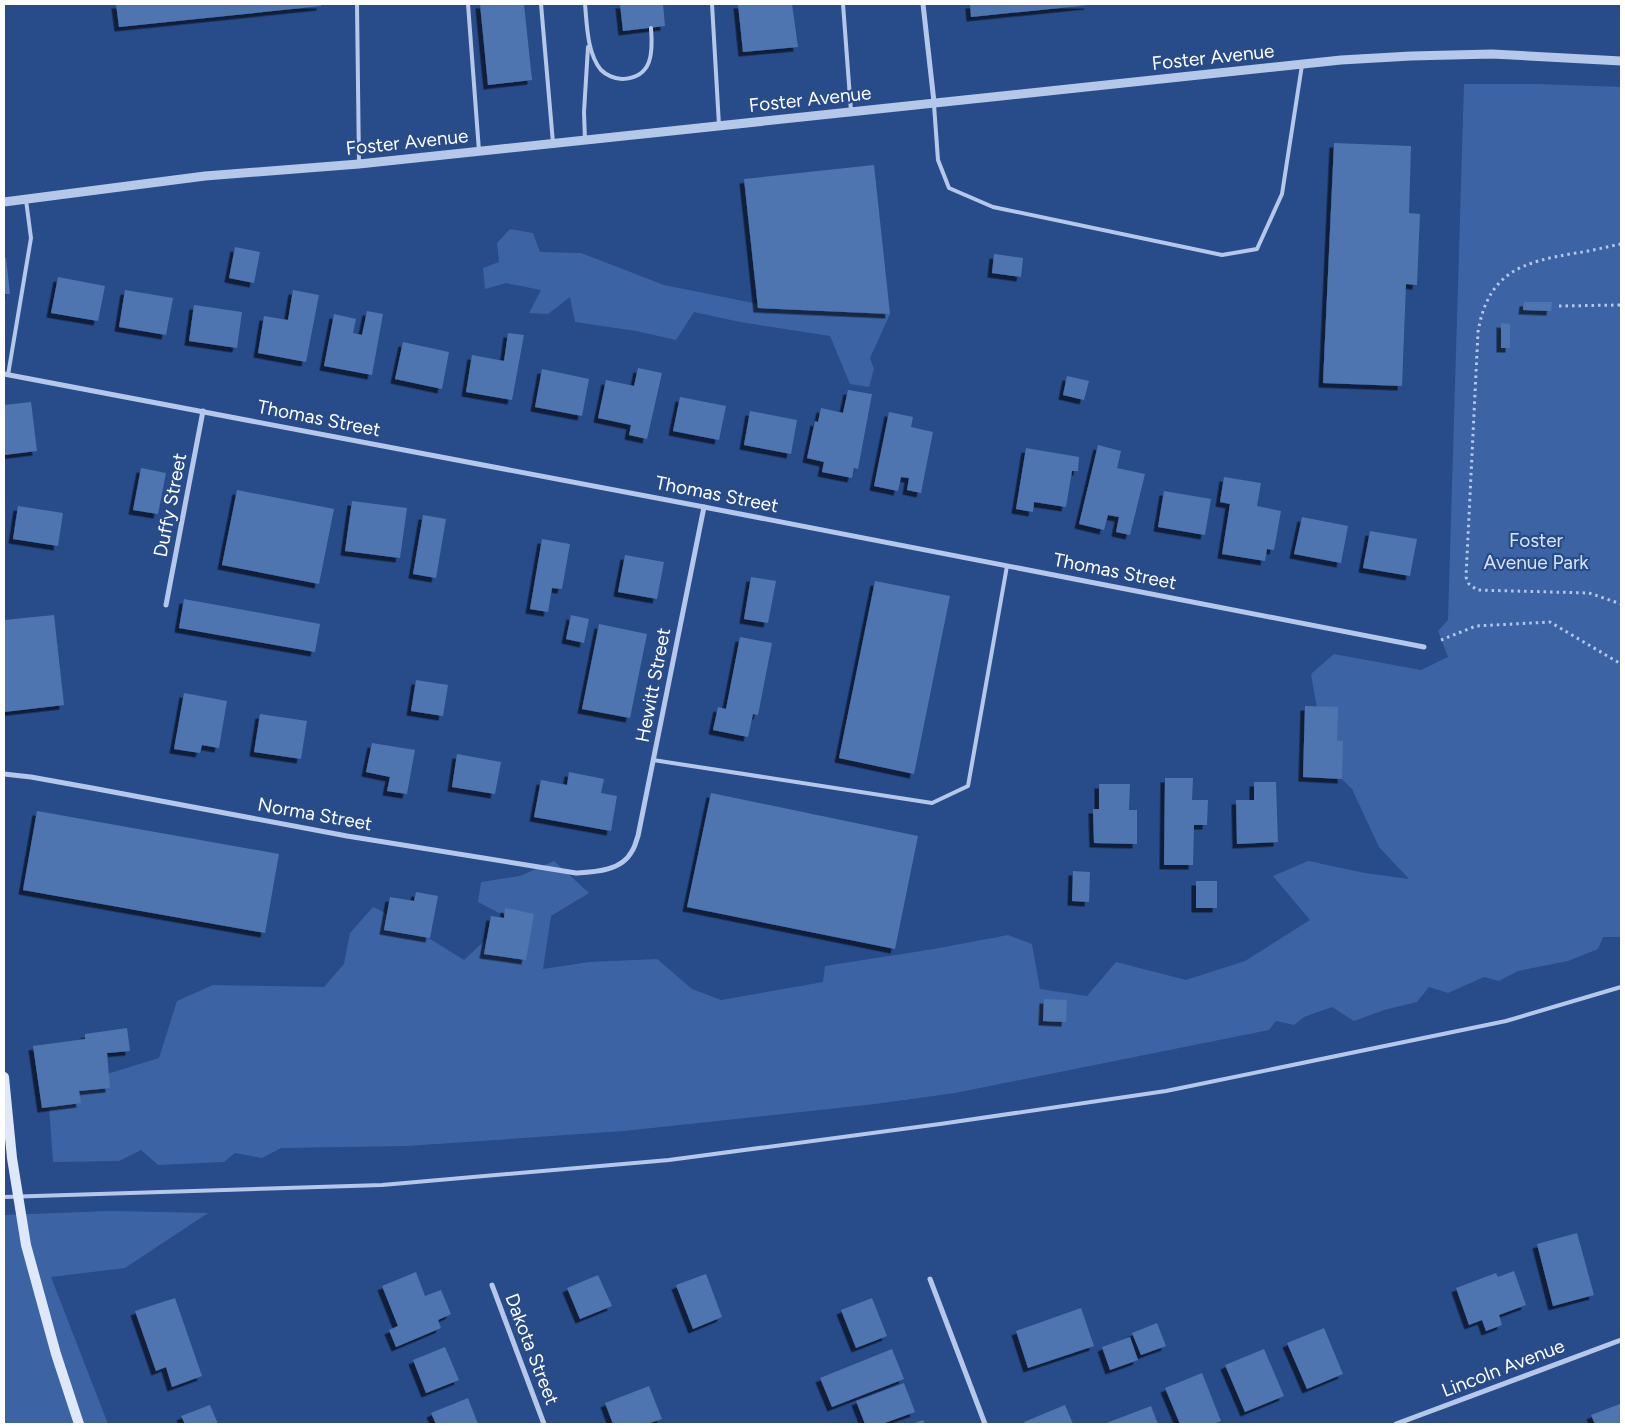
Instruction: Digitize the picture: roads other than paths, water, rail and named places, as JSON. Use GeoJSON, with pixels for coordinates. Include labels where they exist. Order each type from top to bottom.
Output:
{"type":"FeatureCollection","features":[{"type":"Feature","properties":{"kind":"main road"},"geometry":{"type":"LineString","coordinates":[[4,1077],[12,1158],[26,1245],[56,1354],[80,1424]]}},
{"type":"Feature","properties":{"kind":"street"},"geometry":{"type":"LineString","coordinates":[[923,4],[934,102]]}},
{"type":"Feature","properties":{"kind":"street","name":"Foster Avenue"},"geometry":{"type":"LineString","coordinates":[[4,202],[205,176],[359,164],[934,102],[1302,65],[1411,56],[1492,54],[1621,61]]}},
{"type":"Feature","properties":{"kind":"street","name":"Thomas Street"},"geometry":{"type":"LineString","coordinates":[[6,374],[1424,647]]}},
{"type":"Feature","properties":{"kind":"street","name":"Duffy Street"},"geometry":{"type":"LineString","coordinates":[[166,605],[203,411]]}},
{"type":"Feature","properties":{"kind":"street","name":"Hewitt Street"},"geometry":{"type":"LineString","coordinates":[[621,864],[632,853],[638,836],[704,507]]}},
{"type":"Feature","properties":{"kind":"street","name":"Norma Street"},"geometry":{"type":"LineString","coordinates":[[4,774],[92,788],[347,836],[576,873],[599,872],[621,864]]}},
{"type":"Feature","properties":{"kind":"street"},"geometry":{"type":"LineString","coordinates":[[930,1279],[985,1424]]}},
{"type":"Feature","properties":{"kind":"street","name":"Dakota Street"},"geometry":{"type":"LineString","coordinates":[[492,1285],[544,1424]]}},
{"type":"Feature","properties":{"kind":"street","name":"Lincoln Avenue"},"geometry":{"type":"LineString","coordinates":[[1398,1424],[1621,1340]]}},
{"type":"Feature","properties":{"kind":"lane"},"geometry":{"type":"LineString","coordinates":[[358,4],[359,164]]}},
{"type":"Feature","properties":{"kind":"lane"},"geometry":{"type":"LineString","coordinates":[[468,4],[479,151]]}},
{"type":"Feature","properties":{"kind":"lane"},"geometry":{"type":"LineString","coordinates":[[541,4],[553,143]]}},
{"type":"Feature","properties":{"kind":"lane"},"geometry":{"type":"LineString","coordinates":[[585,4],[588,46],[584,112],[585,140]]}},
{"type":"Feature","properties":{"kind":"lane"},"geometry":{"type":"LineString","coordinates":[[712,4],[719,125]]}},
{"type":"Feature","properties":{"kind":"lane"},"geometry":{"type":"LineString","coordinates":[[843,4],[851,111]]}},
{"type":"Feature","properties":{"kind":"lane"},"geometry":{"type":"LineString","coordinates":[[588,46],[602,70],[616,79],[632,79],[646,68],[653,48],[651,28]]}},
{"type":"Feature","properties":{"kind":"lane"},"geometry":{"type":"LineString","coordinates":[[934,102],[938,160],[949,188],[993,207],[1222,255],[1257,250],[1282,194],[1302,65]]}},
{"type":"Feature","properties":{"kind":"lane"},"geometry":{"type":"LineString","coordinates":[[6,374],[31,238],[26,200]]}},
{"type":"Feature","properties":{"kind":"lane"},"geometry":{"type":"LineString","coordinates":[[653,760],[932,803],[968,786],[1007,566]]}},
{"type":"Feature","properties":{"kind":"lane"},"geometry":{"type":"LineString","coordinates":[[4,1197],[402,1183],[669,1160],[940,1124],[1166,1091],[1506,1021],[1621,987]]}},
{"type":"Feature","properties":{"kind":"park label","name":"Foster Avenue Park"},"geometry":{"type":"Point","coordinates":[1536,551]}}]}
